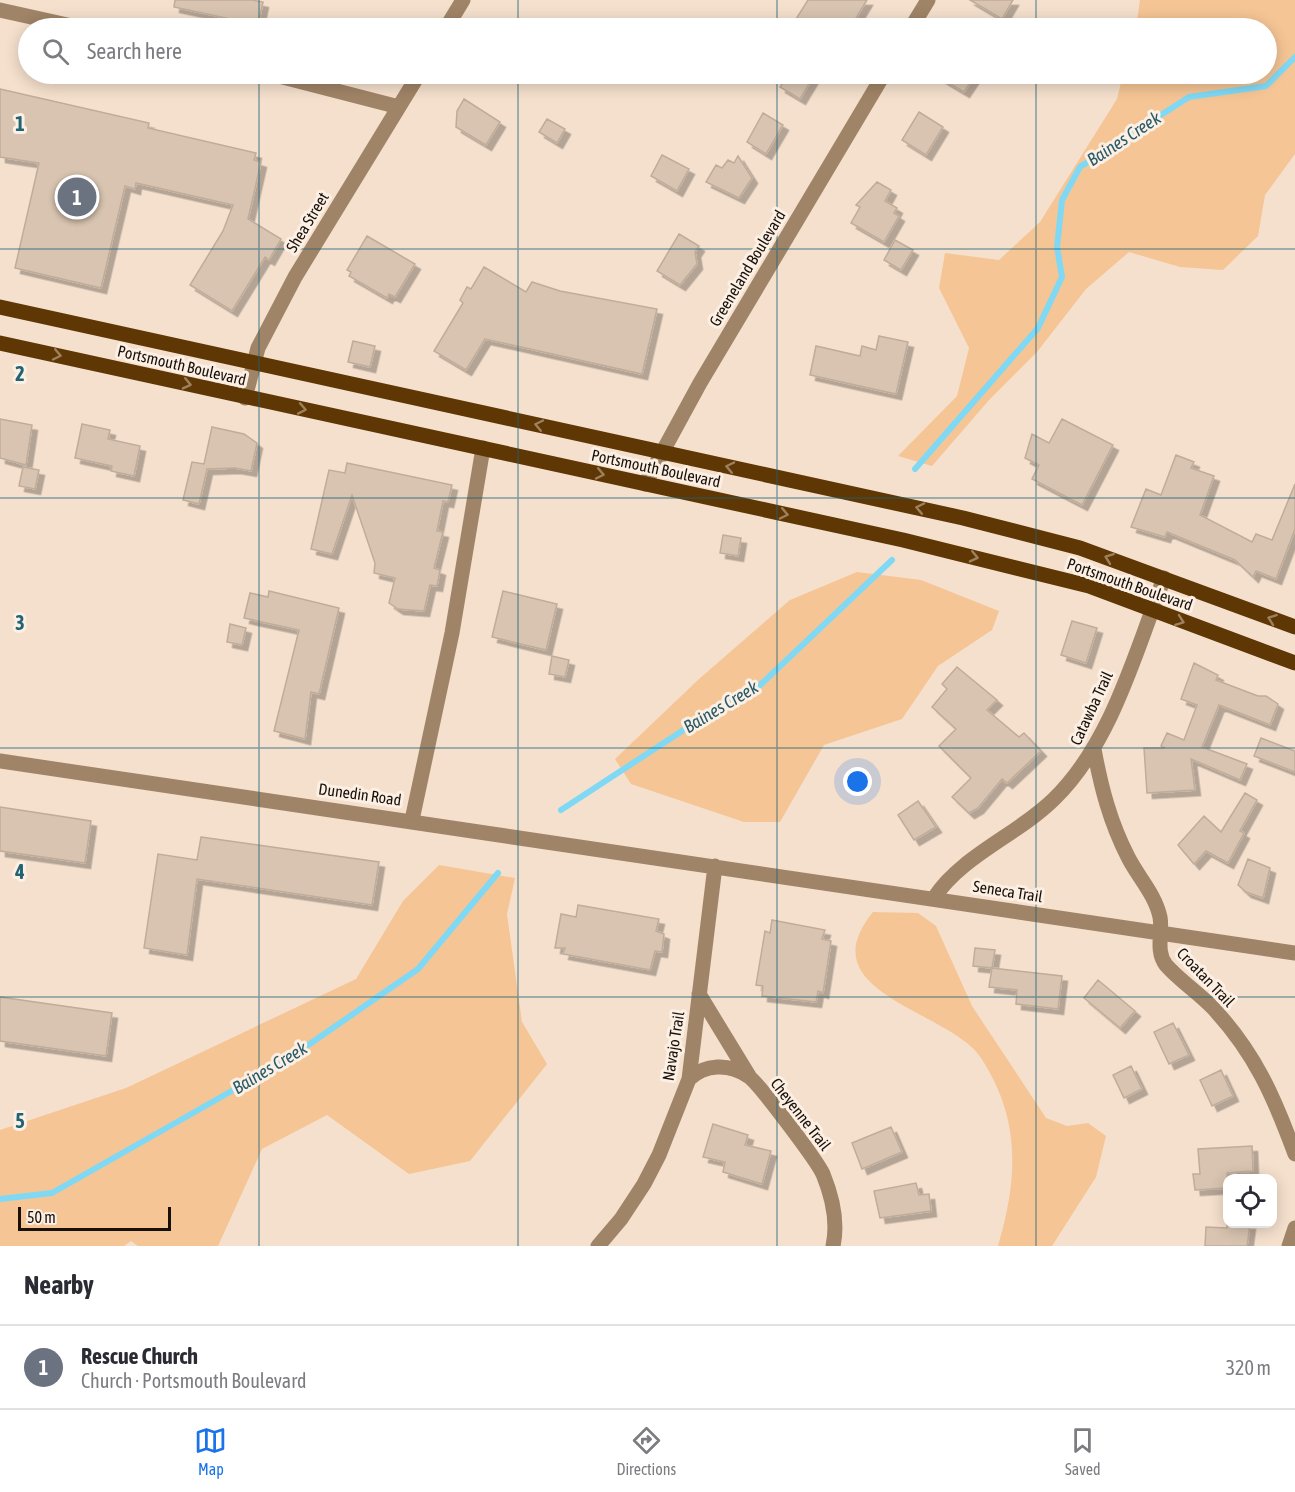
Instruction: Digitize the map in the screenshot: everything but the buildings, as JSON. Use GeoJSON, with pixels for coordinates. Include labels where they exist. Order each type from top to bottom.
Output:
{"type":"FeatureCollection","features":[{"type":"Feature","properties":{"kind":"main road","name":"Portsmouth Boulevard"},"geometry":{"type":"LineString","coordinates":[[0,307],[963,518],[1080,548],[1295,627]]}},
{"type":"Feature","properties":{"kind":"main road","name":"Portsmouth Boulevard"},"geometry":{"type":"LineString","coordinates":[[0,343],[1035,571],[1089,586],[1295,663]]}},
{"type":"Feature","properties":{"kind":"street"},"geometry":{"type":"LineString","coordinates":[[452,18],[463,0]]}},
{"type":"Feature","properties":{"kind":"street"},"geometry":{"type":"LineString","coordinates":[[916,18],[928,0]]}},
{"type":"Feature","properties":{"kind":"street"},"geometry":{"type":"LineString","coordinates":[[0,10],[36,18]]}},
{"type":"Feature","properties":{"kind":"street"},"geometry":{"type":"LineString","coordinates":[[310,84],[399,107]]}},
{"type":"Feature","properties":{"kind":"street","name":"Shea Street"},"geometry":{"type":"LineString","coordinates":[[245,398],[258,348],[312,248],[413,84]]}},
{"type":"Feature","properties":{"kind":"street","name":"Greeneland Boulevard"},"geometry":{"type":"LineString","coordinates":[[645,484],[703,377],[878,84]]}},
{"type":"Feature","properties":{"kind":"street"},"geometry":{"type":"LineString","coordinates":[[412,820],[452,633],[483,448]]}},
{"type":"Feature","properties":{"kind":"street","name":"Catawba Trail"},"geometry":{"type":"LineString","coordinates":[[934,898],[955,873],[1011,834],[1054,800],[1094,749],[1164,578]]}},
{"type":"Feature","properties":{"kind":"street","name":"Croatan Trail"},"geometry":{"type":"LineString","coordinates":[[1094,749],[1101,787],[1113,825],[1129,860],[1155,901],[1160,918],[1160,952],[1165,964],[1212,1008],[1240,1041],[1265,1077],[1295,1154]]}},
{"type":"Feature","properties":{"kind":"street","name":"Dunedin Road"},"geometry":{"type":"LineString","coordinates":[[0,761],[715,866]]}},
{"type":"Feature","properties":{"kind":"street","name":"Seneca Trail"},"geometry":{"type":"LineString","coordinates":[[715,866],[1295,953]]}},
{"type":"Feature","properties":{"kind":"street","name":"Navajo Trail"},"geometry":{"type":"LineString","coordinates":[[598,1246],[621,1219],[644,1184],[659,1155],[689,1079],[715,866]]}},
{"type":"Feature","properties":{"kind":"street","name":"Cheyenne Trail"},"geometry":{"type":"LineString","coordinates":[[699,994],[749,1076],[809,1151],[822,1173],[831,1198],[834,1218],[833,1246]]}},
{"type":"Feature","properties":{"kind":"street","name":"Cheyenne Trail"},"geometry":{"type":"LineString","coordinates":[[689,1079],[698,1071],[710,1067],[731,1069],[749,1076]]}},
{"type":"Feature","properties":{"kind":"street"},"geometry":{"type":"LineString","coordinates":[[1289,1246],[1295,1228]]}},
{"type":"Feature","properties":{"kind":"shaded area"},"geometry":{"type":"Polygon","coordinates":[[[1140,0],[1295,0],[1295,154],[1265,195],[1258,236],[1223,270],[1180,267],[1129,252],[1086,289],[1037,352],[990,399],[932,466],[898,456],[957,396],[969,348],[939,288],[945,253],[999,260],[1040,222],[1117,99],[1121,84],[1277,84],[1277,18],[1137,18],[1140,0]]]}},
{"type":"Feature","properties":{"kind":"shaded area"},"geometry":{"type":"Polygon","coordinates":[[[857,572],[921,580],[999,611],[992,630],[938,666],[902,719],[824,745],[780,822],[744,822],[631,784],[615,759],[699,679],[790,600],[857,572]]]}},
{"type":"Feature","properties":{"kind":"shaded area"},"geometry":{"type":"Polygon","coordinates":[[[439,865],[515,878],[507,914],[522,1022],[547,1064],[470,1161],[409,1174],[327,1115],[262,1149],[218,1246],[138,1246],[131,1241],[124,1246],[0,1246],[0,1130],[126,1088],[356,979],[403,901],[439,865]]]}},
{"type":"Feature","properties":{"kind":"shaded area"},"geometry":{"type":"Polygon","coordinates":[[[873,912],[918,913],[936,926],[972,1006],[1046,1118],[1067,1126],[1088,1123],[1106,1136],[1096,1177],[1052,1246],[998,1246],[1005,1221],[1012,1173],[1009,1126],[1003,1104],[994,1081],[981,1058],[965,1041],[890,998],[870,982],[857,963],[857,940],[873,912]]]}},
{"type":"Feature","properties":{"kind":"waterway","name":"Baines Creek"},"geometry":{"type":"LineString","coordinates":[[1277,75],[1295,57]]}},
{"type":"Feature","properties":{"kind":"waterway","name":"Baines Creek"},"geometry":{"type":"LineString","coordinates":[[915,469],[1038,328],[1062,277],[1057,247],[1062,200],[1080,167],[1189,97],[1268,84]]}},
{"type":"Feature","properties":{"kind":"waterway","name":"Baines Creek"},"geometry":{"type":"LineString","coordinates":[[561,810],[708,714],[757,688],[892,560]]}},
{"type":"Feature","properties":{"kind":"waterway","name":"Baines Creek"},"geometry":{"type":"LineString","coordinates":[[0,1199],[52,1193],[288,1059],[418,969],[498,873]]}},
{"type":"Feature","properties":{"kind":"place","name":"Rescue Church"},"geometry":{"type":"Point","coordinates":[77,197]}}]}
